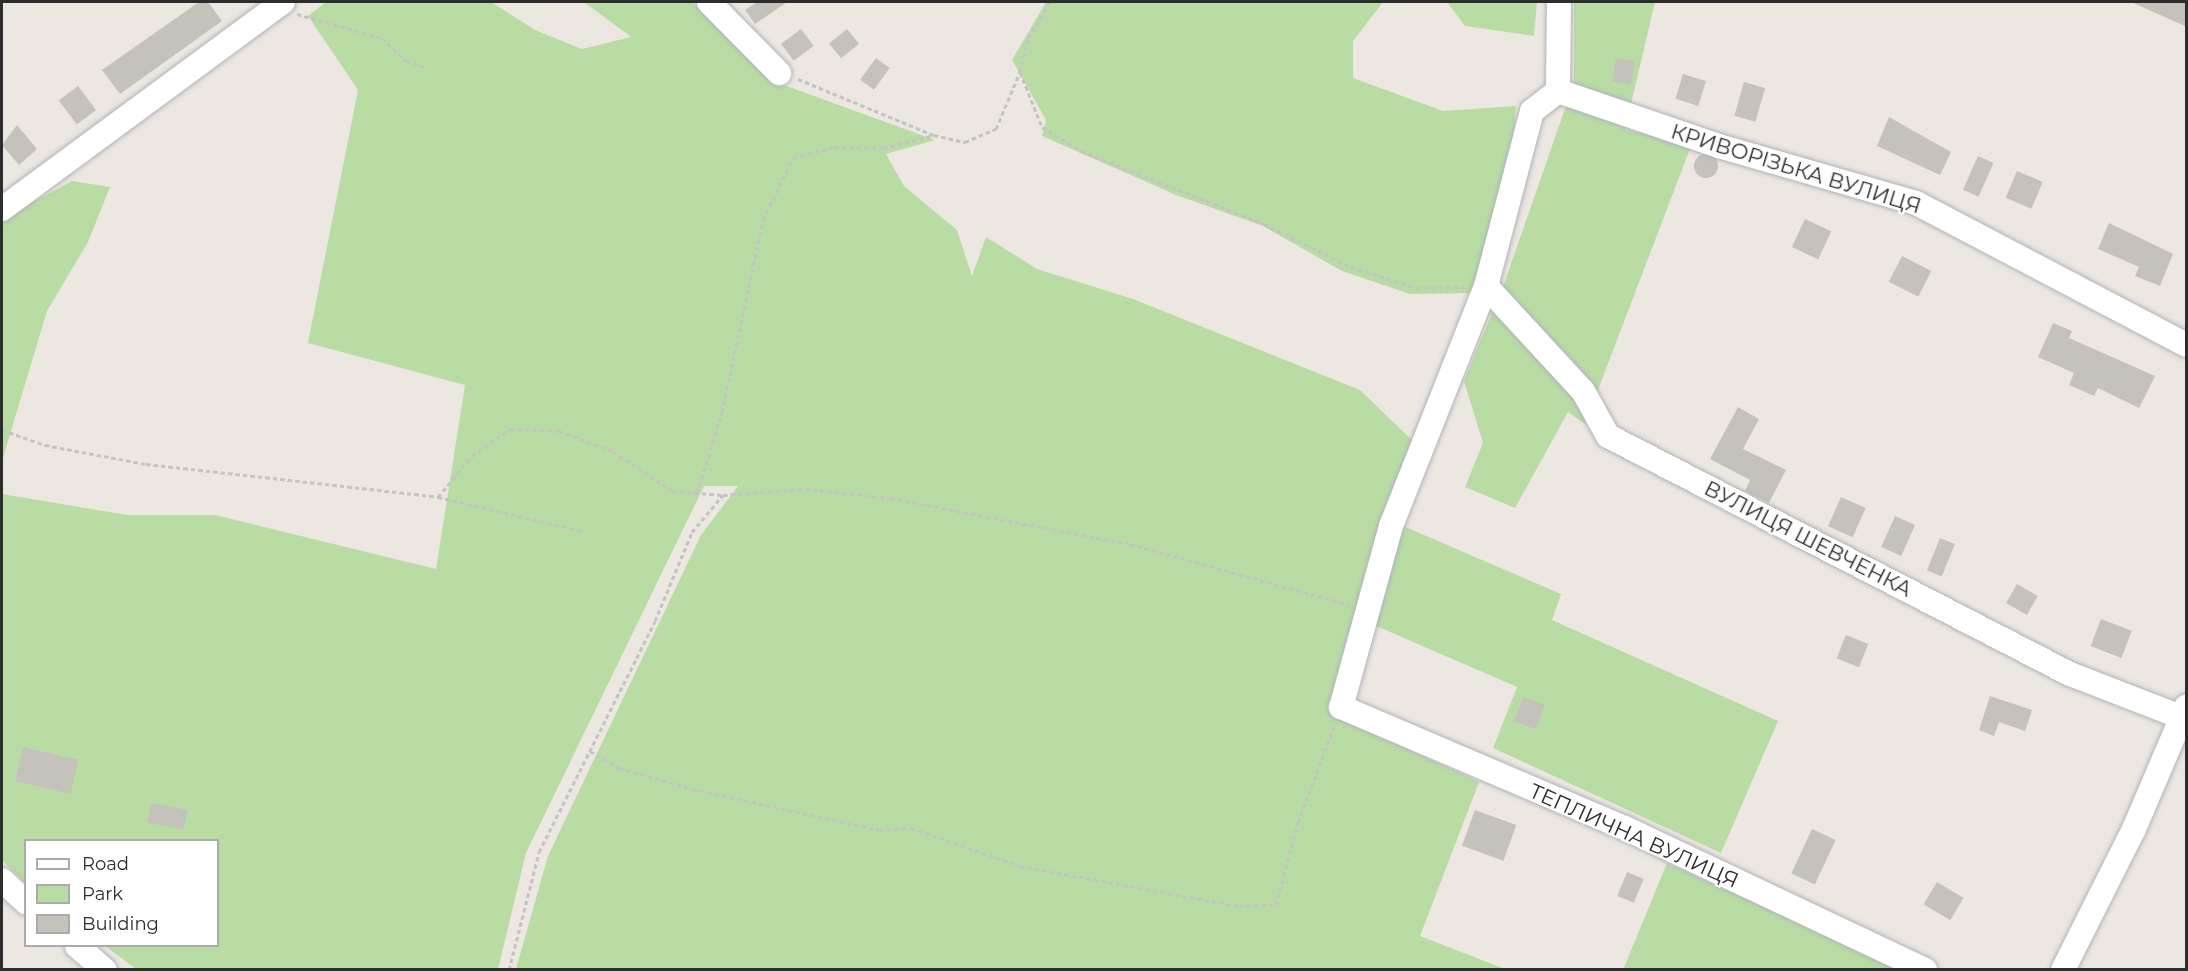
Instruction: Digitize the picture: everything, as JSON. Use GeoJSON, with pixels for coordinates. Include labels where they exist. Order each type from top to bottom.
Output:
{"type":"FeatureCollection","features":[{"type":"Feature","properties":{"kind":"street"},"geometry":{"type":"LineString","coordinates":[[709,2],[779,73]]}},
{"type":"Feature","properties":{"kind":"street"},"geometry":{"type":"LineString","coordinates":[[1341,707],[1366,609],[1392,526],[1486,286],[1532,111],[1558,91],[1559,2]]}},
{"type":"Feature","properties":{"kind":"street"},"geometry":{"type":"LineString","coordinates":[[2,209],[279,5]]}},
{"type":"Feature","properties":{"kind":"street","name":"КРИВОРІЗЬКА ВУЛИЦЯ"},"geometry":{"type":"LineString","coordinates":[[1558,91],[1719,146],[1916,203],[2187,345]]}},
{"type":"Feature","properties":{"kind":"street","name":"ВУЛИЦЯ ШЕВЧЕНКА"},"geometry":{"type":"LineString","coordinates":[[1486,286],[1583,391],[1608,436],[2070,674],[2186,714]]}},
{"type":"Feature","properties":{"kind":"street","name":"ТЕПЛИЧНА ВУЛИЦЯ"},"geometry":{"type":"LineString","coordinates":[[1341,707],[1625,828],[1925,969]]}},
{"type":"Feature","properties":{"kind":"street"},"geometry":{"type":"LineString","coordinates":[[2063,969],[2186,714]]}},
{"type":"Feature","properties":{"kind":"street"},"geometry":{"type":"LineString","coordinates":[[2,880],[24,900]]}},
{"type":"Feature","properties":{"kind":"street"},"geometry":{"type":"LineString","coordinates":[[79,947],[105,969]]}},
{"type":"Feature","properties":{"kind":"path"},"geometry":{"type":"LineString","coordinates":[[779,73],[934,135],[965,142],[996,129],[1020,72],[1028,39],[1050,2]]}},
{"type":"Feature","properties":{"kind":"path"},"geometry":{"type":"LineString","coordinates":[[279,5],[382,38],[406,61],[424,67]]}},
{"type":"Feature","properties":{"kind":"path"},"geometry":{"type":"LineString","coordinates":[[1020,72],[1042,127],[1081,151],[1384,278],[1416,288],[1486,286]]}},
{"type":"Feature","properties":{"kind":"path"},"geometry":{"type":"LineString","coordinates":[[697,493],[722,412],[763,220],[793,158],[834,147],[883,148],[934,135]]}},
{"type":"Feature","properties":{"kind":"path"},"geometry":{"type":"LineString","coordinates":[[438,497],[472,456],[510,429],[560,431],[613,451],[672,491],[723,495],[805,489],[890,498],[1130,544],[1366,609]]}},
{"type":"Feature","properties":{"kind":"path"},"geometry":{"type":"LineString","coordinates":[[2,430],[45,445],[146,464],[438,497],[581,531]]}},
{"type":"Feature","properties":{"kind":"path"},"geometry":{"type":"LineString","coordinates":[[509,969],[539,852],[590,751],[692,532],[723,495]]}},
{"type":"Feature","properties":{"kind":"path"},"geometry":{"type":"LineString","coordinates":[[590,751],[619,768],[693,789],[879,831],[911,828],[1020,866],[1239,906],[1276,905],[1298,822],[1341,707]]}},
{"type":"Feature","properties":{"kind":"green space"},"geometry":{"type":"Polygon","coordinates":[[[326,2],[491,2],[535,30],[582,49],[631,37],[584,2],[692,2],[770,80],[935,140],[886,154],[904,186],[957,230],[972,276],[986,237],[1037,269],[1133,299],[1360,390],[1419,447],[1387,519],[1561,594],[1552,620],[1778,721],[1721,853],[1493,748],[1517,687],[1374,625],[1347,721],[1479,782],[1420,936],[1505,969],[516,969],[548,856],[701,535],[738,486],[704,486],[526,853],[498,969],[136,969],[106,947],[219,947],[219,839],[24,839],[24,882],[2,860],[2,494],[127,515],[215,515],[436,569],[465,385],[308,343],[358,90],[308,16],[326,2]]]}},
{"type":"Feature","properties":{"kind":"green space"},"geometry":{"type":"Polygon","coordinates":[[[1046,2],[1383,2],[1353,41],[1353,78],[1443,111],[1516,106],[1511,166],[1479,293],[1410,294],[1342,271],[1263,226],[1176,195],[1042,136],[1046,120],[1012,60],[1046,2]]]}},
{"type":"Feature","properties":{"kind":"green space"},"geometry":{"type":"Polygon","coordinates":[[[1447,2],[1537,2],[1534,36],[1465,26],[1447,2]]]}},
{"type":"Feature","properties":{"kind":"green space"},"geometry":{"type":"Polygon","coordinates":[[[1574,2],[1655,2],[1625,129],[1691,146],[1585,424],[1568,412],[1515,508],[1465,487],[1483,443],[1464,381],[1504,284],[1574,83],[1574,2]]]}},
{"type":"Feature","properties":{"kind":"green space"},"geometry":{"type":"Polygon","coordinates":[[[72,181],[110,187],[88,242],[47,311],[2,461],[2,219],[72,181]]]}},
{"type":"Feature","properties":{"kind":"green space"},"geometry":{"type":"Polygon","coordinates":[[[1667,863],[1901,969],[1623,970],[1667,863]]]}},
{"type":"Feature","properties":{"kind":"building"},"geometry":{"type":"Polygon","coordinates":[[[199,2],[208,2],[222,21],[120,94],[102,70],[199,2]]]}},
{"type":"Feature","properties":{"kind":"building"},"geometry":{"type":"Polygon","coordinates":[[[757,2],[787,2],[755,24],[745,10],[757,2]]]}},
{"type":"Feature","properties":{"kind":"building"},"geometry":{"type":"Polygon","coordinates":[[[2131,2],[2187,2],[2187,27],[2131,2]]]}},
{"type":"Feature","properties":{"kind":"building"},"geometry":{"type":"Polygon","coordinates":[[[801,29],[814,46],[794,61],[781,44],[801,29]]]}},
{"type":"Feature","properties":{"kind":"building"},"geometry":{"type":"Polygon","coordinates":[[[847,29],[859,44],[841,58],[829,43],[847,29]]]}},
{"type":"Feature","properties":{"kind":"building"},"geometry":{"type":"Polygon","coordinates":[[[876,58],[890,68],[874,90],[860,80],[876,58]]]}},
{"type":"Feature","properties":{"kind":"building"},"geometry":{"type":"Polygon","coordinates":[[[1616,58],[1635,61],[1631,85],[1612,82],[1616,58]]]}},
{"type":"Feature","properties":{"kind":"building"},"geometry":{"type":"Polygon","coordinates":[[[1683,74],[1706,81],[1698,106],[1675,99],[1683,74]]]}},
{"type":"Feature","properties":{"kind":"building"},"geometry":{"type":"Polygon","coordinates":[[[1744,82],[1765,88],[1756,122],[1734,116],[1744,82]]]}},
{"type":"Feature","properties":{"kind":"building"},"geometry":{"type":"Polygon","coordinates":[[[78,86],[96,110],[77,124],[59,100],[78,86]]]}},
{"type":"Feature","properties":{"kind":"building"},"geometry":{"type":"Polygon","coordinates":[[[1889,117],[1951,152],[1940,175],[1877,146],[1889,117]]]}},
{"type":"Feature","properties":{"kind":"building"},"geometry":{"type":"Polygon","coordinates":[[[17,125],[37,149],[19,165],[2,145],[17,125]]]}},
{"type":"Feature","properties":{"kind":"building"},"geometry":{"type":"Polygon","coordinates":[[[1706,154],[1711,155],[1717,161],[1717,171],[1711,177],[1706,178],[1701,177],[1695,171],[1694,166],[1695,161],[1701,155],[1706,154]]]}},
{"type":"Feature","properties":{"kind":"building"},"geometry":{"type":"Polygon","coordinates":[[[1978,156],[1994,163],[1978,197],[1963,190],[1978,156]]]}},
{"type":"Feature","properties":{"kind":"building"},"geometry":{"type":"Polygon","coordinates":[[[2017,171],[2043,182],[2031,209],[2006,198],[2017,171]]]}},
{"type":"Feature","properties":{"kind":"building"},"geometry":{"type":"Polygon","coordinates":[[[1805,219],[1831,231],[1818,259],[1792,247],[1805,219]]]}},
{"type":"Feature","properties":{"kind":"building"},"geometry":{"type":"Polygon","coordinates":[[[2109,223],[2173,254],[2160,286],[2135,276],[2139,267],[2098,249],[2109,223]]]}},
{"type":"Feature","properties":{"kind":"building"},"geometry":{"type":"Polygon","coordinates":[[[1902,256],[1931,271],[1918,297],[1889,282],[1902,256]]]}},
{"type":"Feature","properties":{"kind":"building"},"geometry":{"type":"Polygon","coordinates":[[[2053,323],[2072,331],[2069,338],[2155,376],[2139,408],[2098,388],[2094,396],[2069,385],[2074,373],[2038,357],[2053,323]]]}},
{"type":"Feature","properties":{"kind":"building"},"geometry":{"type":"Polygon","coordinates":[[[1738,407],[1759,419],[1743,449],[1786,470],[1769,503],[1745,491],[1750,480],[1710,459],[1738,407]]]}},
{"type":"Feature","properties":{"kind":"building"},"geometry":{"type":"Polygon","coordinates":[[[1841,497],[1866,508],[1853,537],[1828,526],[1841,497]]]}},
{"type":"Feature","properties":{"kind":"building"},"geometry":{"type":"Polygon","coordinates":[[[1895,516],[1915,525],[1901,556],[1881,547],[1895,516]]]}},
{"type":"Feature","properties":{"kind":"building"},"geometry":{"type":"Polygon","coordinates":[[[1940,538],[1955,544],[1942,576],[1927,570],[1940,538]]]}},
{"type":"Feature","properties":{"kind":"building"},"geometry":{"type":"Polygon","coordinates":[[[2017,584],[2038,596],[2027,615],[2006,603],[2017,584]]]}},
{"type":"Feature","properties":{"kind":"building"},"geometry":{"type":"Polygon","coordinates":[[[2101,619],[2132,631],[2121,658],[2091,646],[2101,619]]]}},
{"type":"Feature","properties":{"kind":"building"},"geometry":{"type":"Polygon","coordinates":[[[1846,635],[1868,644],[1859,667],[1837,658],[1846,635]]]}},
{"type":"Feature","properties":{"kind":"building"},"geometry":{"type":"Polygon","coordinates":[[[1990,696],[2032,710],[2025,731],[1999,722],[1994,736],[1979,730],[1990,696]]]}},
{"type":"Feature","properties":{"kind":"building"},"geometry":{"type":"Polygon","coordinates":[[[1523,697],[1545,705],[1536,729],[1514,721],[1523,697]]]}},
{"type":"Feature","properties":{"kind":"building"},"geometry":{"type":"Polygon","coordinates":[[[23,747],[79,760],[71,794],[15,781],[23,747]]]}},
{"type":"Feature","properties":{"kind":"building"},"geometry":{"type":"Polygon","coordinates":[[[151,803],[187,810],[184,830],[147,823],[151,803]]]}},
{"type":"Feature","properties":{"kind":"building"},"geometry":{"type":"Polygon","coordinates":[[[1475,810],[1516,825],[1503,861],[1462,846],[1475,810]]]}},
{"type":"Feature","properties":{"kind":"building"},"geometry":{"type":"Polygon","coordinates":[[[1812,829],[1836,840],[1815,884],[1791,873],[1812,829]]]}},
{"type":"Feature","properties":{"kind":"building"},"geometry":{"type":"Polygon","coordinates":[[[1627,872],[1644,879],[1634,903],[1617,896],[1627,872]]]}},
{"type":"Feature","properties":{"kind":"building"},"geometry":{"type":"Polygon","coordinates":[[[1937,882],[1964,898],[1950,920],[1924,904],[1937,882]]]}}]}
